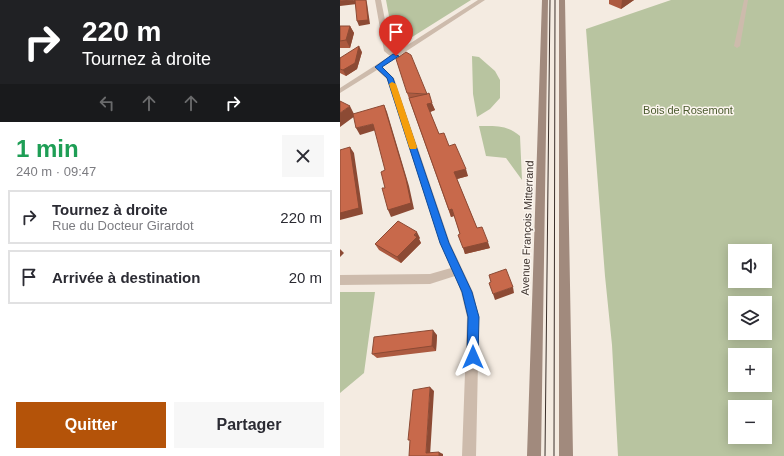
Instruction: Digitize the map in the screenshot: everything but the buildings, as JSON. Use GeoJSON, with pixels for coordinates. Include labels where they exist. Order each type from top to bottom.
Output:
{"type":"FeatureCollection","features":[{"type":"Feature","properties":{"kind":"main road","name":"Avenue François Mitterrand"},"geometry":{"type":"LineString","coordinates":[[534,456],[545,0]]}},
{"type":"Feature","properties":{"kind":"main road"},"geometry":{"type":"LineString","coordinates":[[562,0],[566,456]]}},
{"type":"Feature","properties":{"kind":"street"},"geometry":{"type":"LineString","coordinates":[[378,0],[388,51],[396,56]]}},
{"type":"Feature","properties":{"kind":"street"},"geometry":{"type":"LineString","coordinates":[[340,91],[482,0]]}},
{"type":"Feature","properties":{"kind":"street"},"geometry":{"type":"LineString","coordinates":[[378,67],[390,78],[445,243],[467,292],[473,317],[468,456]]}},
{"type":"Feature","properties":{"kind":"street"},"geometry":{"type":"LineString","coordinates":[[340,280],[430,279],[457,272]]}},
{"type":"Feature","properties":{"kind":"lane"},"geometry":{"type":"LineString","coordinates":[[737,46],[746,0]]}},
{"type":"Feature","properties":{"kind":"green space"},"geometry":{"type":"Polygon","coordinates":[[[386,0],[471,0],[401,44],[394,43],[386,0]]]}},
{"type":"Feature","properties":{"kind":"green space","name":"Bois de Rosemont"},"geometry":{"type":"Polygon","coordinates":[[[671,0],[784,0],[784,456],[618,456],[612,345],[605,276],[586,29],[671,0]]]}},
{"type":"Feature","properties":{"kind":"green space"},"geometry":{"type":"Polygon","coordinates":[[[472,56],[479,57],[495,71],[500,80],[500,98],[490,109],[477,117],[473,94],[472,56]]]}},
{"type":"Feature","properties":{"kind":"green space"},"geometry":{"type":"Polygon","coordinates":[[[479,126],[496,126],[506,128],[520,136],[522,180],[506,158],[486,156],[479,126]]]}},
{"type":"Feature","properties":{"kind":"green space"},"geometry":{"type":"Polygon","coordinates":[[[340,292],[375,292],[364,373],[340,393],[340,292]]]}},
{"type":"Feature","properties":{"kind":"tram line"},"geometry":{"type":"LineString","coordinates":[[545,456],[550,0]]}},
{"type":"Feature","properties":{"kind":"tram line"},"geometry":{"type":"LineString","coordinates":[[554,456],[555,0]]}},
{"type":"Feature","properties":{"kind":"slow traffic"},"geometry":{"type":"LineString","coordinates":[[392,84],[413,147]]}},
{"type":"Feature","properties":{"kind":"route"},"geometry":{"type":"LineString","coordinates":[[396,56],[378,67],[390,78],[445,243],[467,292],[473,317],[473,357]]}}]}
